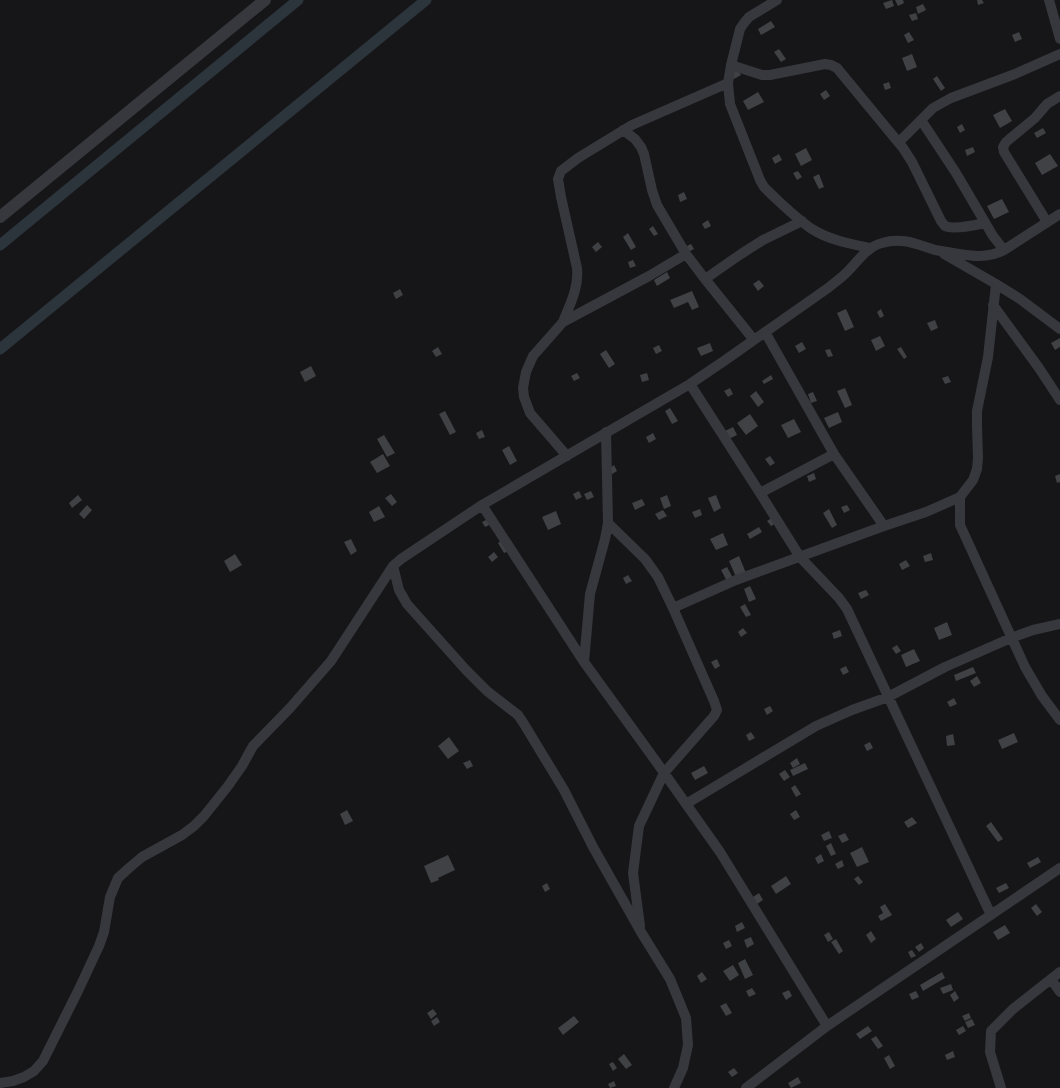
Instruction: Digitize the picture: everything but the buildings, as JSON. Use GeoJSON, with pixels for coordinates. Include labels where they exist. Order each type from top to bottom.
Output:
{"type":"FeatureCollection","features":[{"type":"Feature","properties":{"kind":"street"},"geometry":{"type":"LineString","coordinates":[[0,217],[265,0]]}},
{"type":"Feature","properties":{"kind":"street"},"geometry":{"type":"LineString","coordinates":[[777,0],[749,17],[740,29],[728,83],[730,104],[764,187],[813,230],[827,237],[870,248]]}},
{"type":"Feature","properties":{"kind":"street"},"geometry":{"type":"LineString","coordinates":[[1049,0],[1060,37]]}},
{"type":"Feature","properties":{"kind":"street"},"geometry":{"type":"LineString","coordinates":[[898,142],[933,108],[951,98],[1009,77],[1060,54]]}},
{"type":"Feature","properties":{"kind":"street"},"geometry":{"type":"LineString","coordinates":[[731,65],[762,76],[825,64],[837,68],[898,142],[912,162],[941,221],[945,226],[950,228],[964,227],[985,223]]}},
{"type":"Feature","properties":{"kind":"street"},"geometry":{"type":"LineString","coordinates":[[564,322],[577,287],[578,278],[558,179],[561,171],[624,130],[728,83]]}},
{"type":"Feature","properties":{"kind":"street"},"geometry":{"type":"LineString","coordinates":[[1047,222],[1004,152],[1003,147],[1006,142],[1038,115],[1047,104],[1060,96]]}},
{"type":"Feature","properties":{"kind":"street"},"geometry":{"type":"LineString","coordinates":[[921,120],[956,173],[985,223],[1004,250]]}},
{"type":"Feature","properties":{"kind":"street"},"geometry":{"type":"LineString","coordinates":[[624,130],[635,139],[641,147],[657,205],[686,254],[754,340]]}},
{"type":"Feature","properties":{"kind":"street"},"geometry":{"type":"LineString","coordinates":[[0,1083],[13,1081],[24,1077],[34,1071],[43,1061],[99,946],[104,932],[110,896],[118,878],[142,857],[182,835],[204,816],[242,766],[253,746],[290,708],[331,662],[393,566],[401,559],[482,505],[690,384],[832,284],[845,274],[870,248],[881,243],[907,240],[937,250],[969,256],[985,256],[996,254],[1004,250],[1060,214]]}},
{"type":"Feature","properties":{"kind":"street"},"geometry":{"type":"LineString","coordinates":[[705,279],[762,240],[802,221]]}},
{"type":"Feature","properties":{"kind":"street"},"geometry":{"type":"LineString","coordinates":[[937,250],[1020,299],[1060,329]]}},
{"type":"Feature","properties":{"kind":"street"},"geometry":{"type":"LineString","coordinates":[[567,456],[530,413],[524,397],[523,388],[526,372],[533,356],[564,322],[686,254]]}},
{"type":"Feature","properties":{"kind":"street"},"geometry":{"type":"LineString","coordinates":[[673,608],[736,580],[926,512],[960,497],[973,480],[977,469],[978,458],[976,424],[988,357],[996,284]]}},
{"type":"Feature","properties":{"kind":"street"},"geometry":{"type":"LineString","coordinates":[[993,305],[1039,368],[1060,400]]}},
{"type":"Feature","properties":{"kind":"street"},"geometry":{"type":"LineString","coordinates":[[765,332],[834,454],[884,526]]}},
{"type":"Feature","properties":{"kind":"street"},"geometry":{"type":"LineString","coordinates":[[690,384],[800,557],[839,598],[847,609],[991,915]]}},
{"type":"Feature","properties":{"kind":"street"},"geometry":{"type":"LineString","coordinates":[[584,662],[590,594],[608,523],[606,432]]}},
{"type":"Feature","properties":{"kind":"street"},"geometry":{"type":"LineString","coordinates":[[760,493],[834,454]]}},
{"type":"Feature","properties":{"kind":"street"},"geometry":{"type":"LineString","coordinates":[[960,497],[960,526],[1024,667],[1042,696],[1060,720]]}},
{"type":"Feature","properties":{"kind":"street"},"geometry":{"type":"LineString","coordinates":[[482,505],[584,662],[720,852],[827,1026]]}},
{"type":"Feature","properties":{"kind":"street"},"geometry":{"type":"LineString","coordinates":[[608,523],[645,559],[658,577],[717,710],[714,716],[664,773],[639,826],[633,873],[641,932]]}},
{"type":"Feature","properties":{"kind":"street"},"geometry":{"type":"LineString","coordinates":[[393,566],[399,590],[414,613],[466,670],[488,691],[518,715],[564,790],[593,847],[641,932],[670,979],[686,1018],[688,1045],[683,1068],[674,1088]]}},
{"type":"Feature","properties":{"kind":"street"},"geometry":{"type":"LineString","coordinates":[[686,804],[816,726],[852,710],[888,697],[945,666],[1011,638],[1033,630],[1060,624]]}},
{"type":"Feature","properties":{"kind":"street"},"geometry":{"type":"LineString","coordinates":[[748,1088],[827,1026],[1060,868]]}},
{"type":"Feature","properties":{"kind":"street"},"geometry":{"type":"LineString","coordinates":[[1000,1088],[990,1052],[991,1031],[1013,1009],[1060,972]]}},
{"type":"Feature","properties":{"kind":"street"},"geometry":{"type":"LineString","coordinates":[[1051,979],[1060,992]]}},
{"type":"Feature","properties":{"kind":"waterway"},"geometry":{"type":"LineString","coordinates":[[0,245],[298,0]]}},
{"type":"Feature","properties":{"kind":"waterway"},"geometry":{"type":"LineString","coordinates":[[0,349],[426,0]]}}]}
